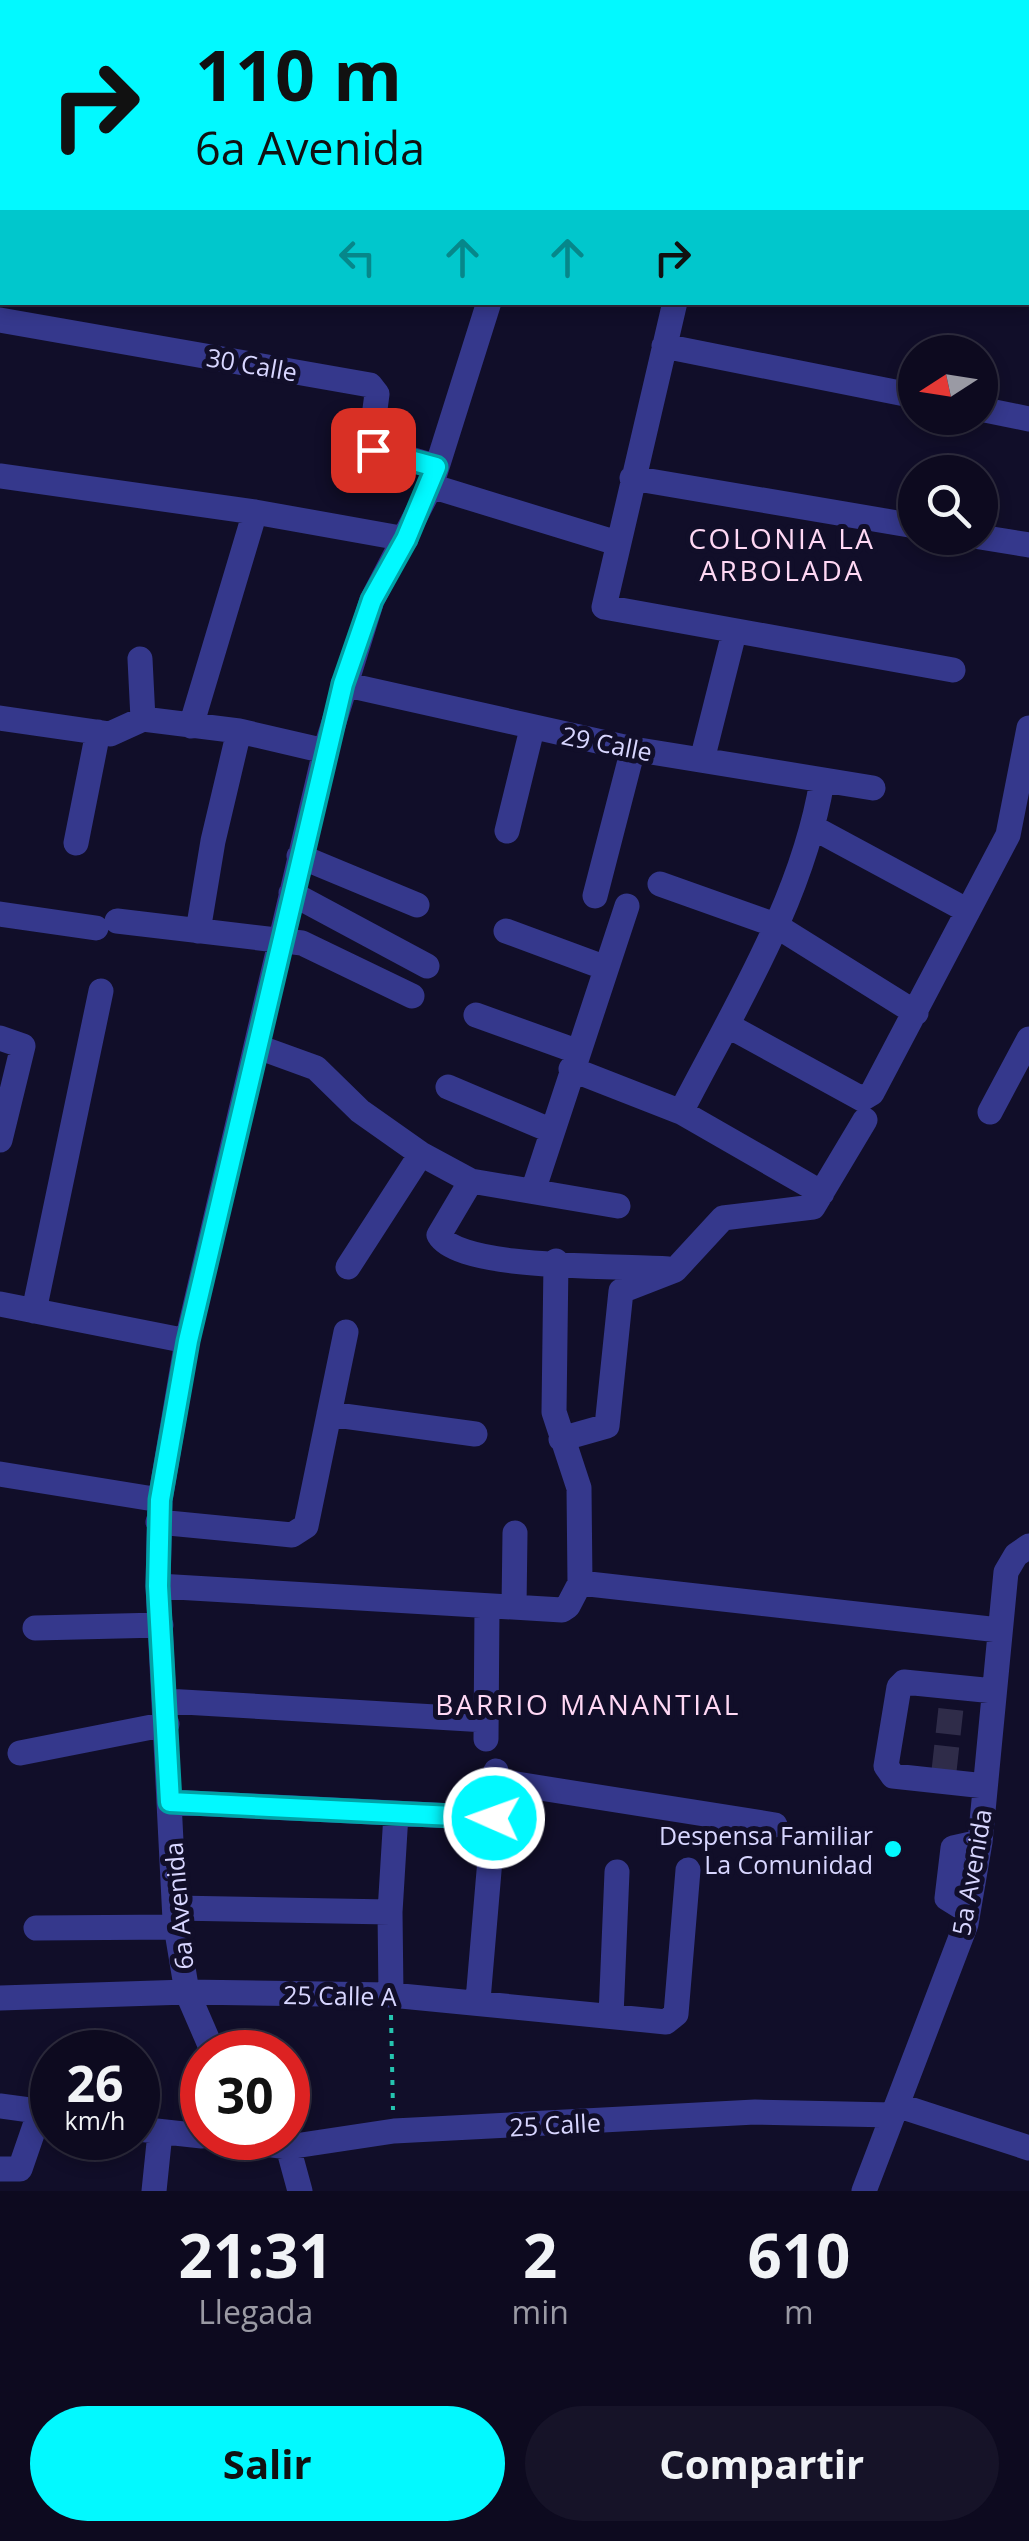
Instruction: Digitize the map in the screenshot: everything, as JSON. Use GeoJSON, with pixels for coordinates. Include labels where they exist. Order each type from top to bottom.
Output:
{"type":"FeatureCollection","features":[{"type":"Feature","properties":{"kind":"street","name":"6a Avenida"},"geometry":{"type":"LineString","coordinates":[[203,2030],[187,1992],[175,1918],[158,1586],[159,1511],[188,1341],[324,751],[372,600],[406,539],[434,476],[488,305]]}},
{"type":"Feature","properties":{"kind":"street"},"geometry":{"type":"LineString","coordinates":[[673,305],[602,600],[612,612],[954,670]]}},
{"type":"Feature","properties":{"kind":"street","name":"30 Calle"},"geometry":{"type":"LineString","coordinates":[[0,320],[370,384],[377,394],[370,447],[434,476],[617,543]]}},
{"type":"Feature","properties":{"kind":"street"},"geometry":{"type":"LineString","coordinates":[[664,346],[898,393]]}},
{"type":"Feature","properties":{"kind":"street"},"geometry":{"type":"LineString","coordinates":[[998,412],[1029,418]]}},
{"type":"Feature","properties":{"kind":"street"},"geometry":{"type":"LineString","coordinates":[[0,476],[256,512],[406,539]]}},
{"type":"Feature","properties":{"kind":"street"},"geometry":{"type":"LineString","coordinates":[[632,478],[898,523]]}},
{"type":"Feature","properties":{"kind":"street"},"geometry":{"type":"LineString","coordinates":[[190,726],[256,512]]}},
{"type":"Feature","properties":{"kind":"street"},"geometry":{"type":"LineString","coordinates":[[998,540],[1029,545]]}},
{"type":"Feature","properties":{"kind":"street"},"geometry":{"type":"LineString","coordinates":[[702,760],[734,633]]}},
{"type":"Feature","properties":{"kind":"street"},"geometry":{"type":"LineString","coordinates":[[140,660],[143,719]]}},
{"type":"Feature","properties":{"kind":"street","name":"29 Calle"},"geometry":{"type":"LineString","coordinates":[[343,684],[633,749],[873,788]]}},
{"type":"Feature","properties":{"kind":"street"},"geometry":{"type":"LineString","coordinates":[[0,718],[116,733],[143,719],[239,730],[324,751]]}},
{"type":"Feature","properties":{"kind":"street"},"geometry":{"type":"LineString","coordinates":[[561,1438],[603,1430],[609,1421],[621,1291],[675,1270],[723,1218],[805,1210],[822,1193],[968,911],[1018,836],[1029,728]]}},
{"type":"Feature","properties":{"kind":"street"},"geometry":{"type":"LineString","coordinates":[[507,831],[532,729]]}},
{"type":"Feature","properties":{"kind":"street"},"geometry":{"type":"LineString","coordinates":[[198,931],[212,842],[239,730]]}},
{"type":"Feature","properties":{"kind":"street"},"geometry":{"type":"LineString","coordinates":[[76,843],[98,732]]}},
{"type":"Feature","properties":{"kind":"street"},"geometry":{"type":"LineString","coordinates":[[596,896],[633,749]]}},
{"type":"Feature","properties":{"kind":"street"},"geometry":{"type":"LineString","coordinates":[[682,1112],[775,925],[814,828],[822,781]]}},
{"type":"Feature","properties":{"kind":"street"},"geometry":{"type":"LineString","coordinates":[[814,828],[968,911]]}},
{"type":"Feature","properties":{"kind":"street"},"geometry":{"type":"LineString","coordinates":[[299,856],[418,905]]}},
{"type":"Feature","properties":{"kind":"street"},"geometry":{"type":"LineString","coordinates":[[660,884],[775,925],[916,1013]]}},
{"type":"Feature","properties":{"kind":"street"},"geometry":{"type":"LineString","coordinates":[[291,894],[428,966]]}},
{"type":"Feature","properties":{"kind":"street"},"geometry":{"type":"LineString","coordinates":[[534,1191],[627,906]]}},
{"type":"Feature","properties":{"kind":"street"},"geometry":{"type":"LineString","coordinates":[[0,914],[198,931],[280,944],[302,942],[412,996]]}},
{"type":"Feature","properties":{"kind":"street"},"geometry":{"type":"LineString","coordinates":[[506,931],[606,968]]}},
{"type":"Feature","properties":{"kind":"street"},"geometry":{"type":"LineString","coordinates":[[34,1311],[101,991]]}},
{"type":"Feature","properties":{"kind":"street"},"geometry":{"type":"LineString","coordinates":[[476,1015],[682,1112],[822,1193]]}},
{"type":"Feature","properties":{"kind":"street"},"geometry":{"type":"LineString","coordinates":[[726,1025],[862,1099],[867,1109]]}},
{"type":"Feature","properties":{"kind":"street"},"geometry":{"type":"LineString","coordinates":[[0,1038],[23,1046],[0,1140]]}},
{"type":"Feature","properties":{"kind":"street"},"geometry":{"type":"LineString","coordinates":[[990,1112],[1029,1039]]}},
{"type":"Feature","properties":{"kind":"street"},"geometry":{"type":"LineString","coordinates":[[258,1047],[316,1068],[360,1110],[421,1154],[470,1182],[618,1206]]}},
{"type":"Feature","properties":{"kind":"street"},"geometry":{"type":"LineString","coordinates":[[448,1087],[552,1131]]}},
{"type":"Feature","properties":{"kind":"street"},"geometry":{"type":"LineString","coordinates":[[348,1268],[421,1154]]}},
{"type":"Feature","properties":{"kind":"street"},"geometry":{"type":"LineString","coordinates":[[470,1182],[439,1234],[440,1240],[482,1258],[675,1270]]}},
{"type":"Feature","properties":{"kind":"street"},"geometry":{"type":"LineString","coordinates":[[158,1586],[562,1610],[574,1595],[579,1488],[554,1412],[556,1261]]}},
{"type":"Feature","properties":{"kind":"street"},"geometry":{"type":"LineString","coordinates":[[0,1304],[188,1341]]}},
{"type":"Feature","properties":{"kind":"street"},"geometry":{"type":"LineString","coordinates":[[0,1474],[159,1511],[292,1535],[306,1526],[346,1332]]}},
{"type":"Feature","properties":{"kind":"street"},"geometry":{"type":"LineString","coordinates":[[329,1414],[475,1434]]}},
{"type":"Feature","properties":{"kind":"street"},"geometry":{"type":"LineString","coordinates":[[514,1608],[515,1533]]}},
{"type":"Feature","properties":{"kind":"street","name":"5a Avenida"},"geometry":{"type":"LineString","coordinates":[[864,2191],[968,1911],[980,1842],[1006,1572],[1016,1556],[1029,1546]]}},
{"type":"Feature","properties":{"kind":"street"},"geometry":{"type":"LineString","coordinates":[[574,1595],[999,1630]]}},
{"type":"Feature","properties":{"kind":"street"},"geometry":{"type":"LineString","coordinates":[[20,1753],[166,1713],[486,1730],[486,1607]]}},
{"type":"Feature","properties":{"kind":"street"},"geometry":{"type":"LineString","coordinates":[[35,1628],[161,1625]]}},
{"type":"Feature","properties":{"kind":"street"},"geometry":{"type":"LineString","coordinates":[[985,1786],[944,1777],[894,1776],[886,1766],[898,1686],[912,1681],[952,1693],[994,1691]]}},
{"type":"Feature","properties":{"kind":"street"},"geometry":{"type":"LineString","coordinates":[[478,2000],[497,1776],[775,1825]]}},
{"type":"Feature","properties":{"kind":"street"},"geometry":{"type":"LineString","coordinates":[[170,1802],[494,1818]]}},
{"type":"Feature","properties":{"kind":"street"},"geometry":{"type":"LineString","coordinates":[[391,1995],[390,1912],[396,1814]]}},
{"type":"Feature","properties":{"kind":"street","name":"25 Calle A"},"geometry":{"type":"LineString","coordinates":[[0,1998],[187,1992],[391,1995],[478,2000],[666,2022],[676,2014],[688,1870]]}},
{"type":"Feature","properties":{"kind":"street"},"geometry":{"type":"LineString","coordinates":[[611,2016],[617,1872]]}},
{"type":"Feature","properties":{"kind":"street"},"geometry":{"type":"LineString","coordinates":[[36,1928],[175,1918],[390,1912]]}},
{"type":"Feature","properties":{"kind":"street"},"geometry":{"type":"LineString","coordinates":[[0,2106],[30,2110]]}},
{"type":"Feature","properties":{"kind":"street","name":"25 Calle"},"geometry":{"type":"LineString","coordinates":[[310,2144],[394,2131],[755,2112],[895,2110],[1029,2148]]}},
{"type":"Feature","properties":{"kind":"street"},"geometry":{"type":"LineString","coordinates":[[7,2170],[20,2169],[30,2147]]}},
{"type":"Feature","properties":{"kind":"street"},"geometry":{"type":"LineString","coordinates":[[151,2160],[154,2191]]}},
{"type":"Feature","properties":{"kind":"street"},"geometry":{"type":"LineString","coordinates":[[292,2160],[300,2191]]}},
{"type":"Feature","properties":{"kind":"path"},"geometry":{"type":"LineString","coordinates":[[391,1995],[394,2131]]}},
{"type":"Feature","properties":{"kind":"tunnel"},"geometry":{"type":"LineString","coordinates":[[944,1771],[952,1699]]}},
{"type":"Feature","properties":{"kind":"place","name":"Despensa Familiar La Comunidad"},"geometry":{"type":"Point","coordinates":[893,1849]}},
{"type":"Feature","properties":{"kind":"district","name":"COLONIA LA ARBOLADA"},"geometry":{"type":"Point","coordinates":[782,554]}},
{"type":"Feature","properties":{"kind":"district","name":"BARRIO MANANTIAL"},"geometry":{"type":"Point","coordinates":[588,1704]}},
{"type":"Feature","properties":{"kind":"route"},"geometry":{"type":"LineString","coordinates":[[373,450],[436,467],[406,539],[372,600],[343,684],[299,856],[188,1341],[158,1522],[170,1802],[494,1818]]}}]}
